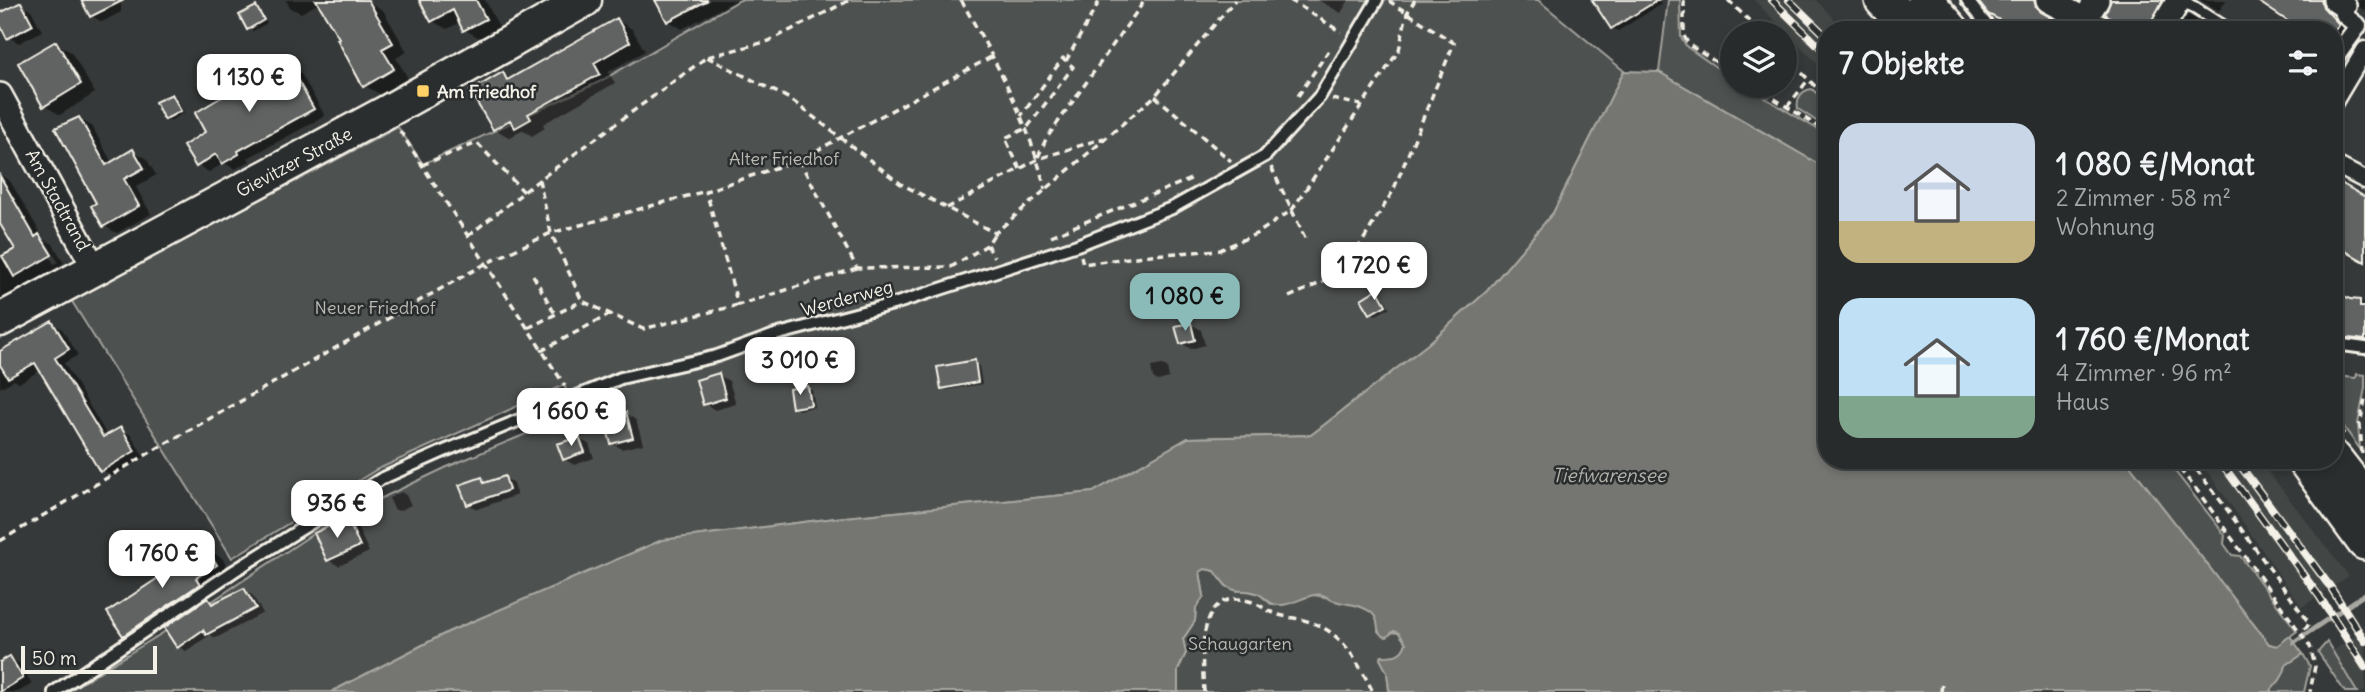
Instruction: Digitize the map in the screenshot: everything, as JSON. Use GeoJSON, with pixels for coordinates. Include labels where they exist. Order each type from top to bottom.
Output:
{"type":"FeatureCollection","features":[{"type":"Feature","properties":{"kind":"main road","name":"Gievitzer Straße"},"geometry":{"type":"LineString","coordinates":[[0,320],[388,111],[585,0]]}},
{"type":"Feature","properties":{"kind":"main road"},"geometry":{"type":"LineString","coordinates":[[1883,0],[1903,21]]}},
{"type":"Feature","properties":{"kind":"main road"},"geometry":{"type":"LineString","coordinates":[[1925,0],[1943,21]]}},
{"type":"Feature","properties":{"kind":"main road"},"geometry":{"type":"LineString","coordinates":[[2348,457],[2365,499]]}},
{"type":"Feature","properties":{"kind":"main road"},"geometry":{"type":"LineString","coordinates":[[2312,469],[2365,542]]}},
{"type":"Feature","properties":{"kind":"street"},"geometry":{"type":"LineString","coordinates":[[2048,0],[2088,21]]}},
{"type":"Feature","properties":{"kind":"street"},"geometry":{"type":"LineString","coordinates":[[2094,21],[2097,0]]}},
{"type":"Feature","properties":{"kind":"street"},"geometry":{"type":"LineString","coordinates":[[2167,21],[2180,0]]}},
{"type":"Feature","properties":{"kind":"street"},"geometry":{"type":"LineString","coordinates":[[2339,3],[2365,23]]}},
{"type":"Feature","properties":{"kind":"street"},"geometry":{"type":"LineString","coordinates":[[2339,3],[2345,16],[2358,26],[2359,45],[2343,81]]}},
{"type":"Feature","properties":{"kind":"street"},"geometry":{"type":"LineString","coordinates":[[2343,54],[2359,45]]}},
{"type":"Feature","properties":{"kind":"street","name":"Am Stadtrand"},"geometry":{"type":"LineString","coordinates":[[0,95],[95,269]]}},
{"type":"Feature","properties":{"kind":"street"},"geometry":{"type":"LineString","coordinates":[[2343,167],[2363,174]]}},
{"type":"Feature","properties":{"kind":"lane","name":"Werderweg"},"geometry":{"type":"LineString","coordinates":[[54,692],[234,571],[381,479],[442,452],[621,378],[717,356],[775,335],[897,303],[1077,246],[1172,208],[1265,156],[1320,96],[1377,0]]}},
{"type":"Feature","properties":{"kind":"lane"},"geometry":{"type":"LineString","coordinates":[[1967,0],[1984,21]]}},
{"type":"Feature","properties":{"kind":"lane"},"geometry":{"type":"LineString","coordinates":[[2180,0],[2214,21]]}},
{"type":"Feature","properties":{"kind":"lane"},"geometry":{"type":"LineString","coordinates":[[2343,345],[2365,348]]}},
{"type":"Feature","properties":{"kind":"path"},"geometry":{"type":"LineString","coordinates":[[468,236],[707,57],[769,41],[850,0]]}},
{"type":"Feature","properties":{"kind":"path"},"geometry":{"type":"LineString","coordinates":[[961,0],[993,56],[1027,128],[1045,190]]}},
{"type":"Feature","properties":{"kind":"path"},"geometry":{"type":"LineString","coordinates":[[1066,61],[1100,0]]}},
{"type":"Feature","properties":{"kind":"path"},"geometry":{"type":"LineString","coordinates":[[1038,159],[1046,138],[1144,0]]}},
{"type":"Feature","properties":{"kind":"path"},"geometry":{"type":"LineString","coordinates":[[540,180],[551,233],[582,300],[643,329],[738,305],[858,268],[951,267],[987,245],[995,233],[1156,96],[1235,0]]}},
{"type":"Feature","properties":{"kind":"path"},"geometry":{"type":"LineString","coordinates":[[1290,0],[1341,31],[1292,106]]}},
{"type":"Feature","properties":{"kind":"path"},"geometry":{"type":"LineString","coordinates":[[1289,297],[1325,281],[1361,244],[1393,191],[1454,43],[1388,0]]}},
{"type":"Feature","properties":{"kind":"path"},"geometry":{"type":"LineString","coordinates":[[1077,246],[1083,264],[1220,250],[1258,233],[1292,210],[1399,50],[1407,13],[1415,0]]}},
{"type":"Feature","properties":{"kind":"path"},"geometry":{"type":"LineString","coordinates":[[1684,0],[1684,36],[1689,45],[1720,64]]}},
{"type":"Feature","properties":{"kind":"path"},"geometry":{"type":"LineString","coordinates":[[1728,0],[1750,21]]}},
{"type":"Feature","properties":{"kind":"path"},"geometry":{"type":"LineString","coordinates":[[0,541],[161,446],[485,264],[551,233],[706,191],[799,160],[837,137],[993,56]]}},
{"type":"Feature","properties":{"kind":"path"},"geometry":{"type":"LineString","coordinates":[[707,57],[790,99],[901,184],[995,233]]}},
{"type":"Feature","properties":{"kind":"path"},"geometry":{"type":"LineString","coordinates":[[1020,169],[1004,138],[1027,128],[1073,66],[1062,58],[1021,116]]}},
{"type":"Feature","properties":{"kind":"path"},"geometry":{"type":"LineString","coordinates":[[1797,69],[1818,89]]}},
{"type":"Feature","properties":{"kind":"path"},"geometry":{"type":"LineString","coordinates":[[1787,107],[1808,80]]}},
{"type":"Feature","properties":{"kind":"path"},"geometry":{"type":"LineString","coordinates":[[1156,96],[1233,162],[1220,167]]}},
{"type":"Feature","properties":{"kind":"path"},"geometry":{"type":"LineString","coordinates":[[1320,96],[1361,105]]}},
{"type":"Feature","properties":{"kind":"path"},"geometry":{"type":"LineString","coordinates":[[1773,98],[1818,126]]}},
{"type":"Feature","properties":{"kind":"path"},"geometry":{"type":"LineString","coordinates":[[388,111],[564,385]]}},
{"type":"Feature","properties":{"kind":"path"},"geometry":{"type":"LineString","coordinates":[[947,208],[1038,159],[1107,138]]}},
{"type":"Feature","properties":{"kind":"path"},"geometry":{"type":"LineString","coordinates":[[422,165],[477,143],[524,192]]}},
{"type":"Feature","properties":{"kind":"path"},"geometry":{"type":"LineString","coordinates":[[1265,156],[1307,242]]}},
{"type":"Feature","properties":{"kind":"path"},"geometry":{"type":"LineString","coordinates":[[799,160],[858,268]]}},
{"type":"Feature","properties":{"kind":"path"},"geometry":{"type":"LineString","coordinates":[[1045,239],[1195,177]]}},
{"type":"Feature","properties":{"kind":"path"},"geometry":{"type":"LineString","coordinates":[[706,191],[738,305]]}},
{"type":"Feature","properties":{"kind":"path"},"geometry":{"type":"LineString","coordinates":[[987,245],[995,259]]}},
{"type":"Feature","properties":{"kind":"path"},"geometry":{"type":"LineString","coordinates":[[533,275],[555,314]]}},
{"type":"Feature","properties":{"kind":"path"},"geometry":{"type":"LineString","coordinates":[[527,329],[582,300]]}},
{"type":"Feature","properties":{"kind":"path"},"geometry":{"type":"LineString","coordinates":[[541,351],[610,314]]}},
{"type":"Feature","properties":{"kind":"path"},"geometry":{"type":"LineString","coordinates":[[2348,457],[2364,450],[2360,424],[2365,399]]}},
{"type":"Feature","properties":{"kind":"path"},"geometry":{"type":"LineString","coordinates":[[2179,469],[2310,646],[2315,666],[2310,692]]}},
{"type":"Feature","properties":{"kind":"path"},"geometry":{"type":"LineString","coordinates":[[2196,469],[2309,623],[2301,632]]}},
{"type":"Feature","properties":{"kind":"path"},"geometry":{"type":"LineString","coordinates":[[1205,692],[1202,666],[1206,622],[1214,608],[1222,602],[1234,600],[1250,601],[1277,615],[1311,622],[1332,633],[1352,650],[1373,692]]}},
{"type":"Feature","properties":{"kind":"path"},"geometry":{"type":"LineString","coordinates":[[1941,692],[1942,683]]}},
{"type":"Feature","properties":{"kind":"shaded area"},"geometry":{"type":"Polygon","coordinates":[[[1754,0],[1816,0],[1836,21],[1818,21],[1818,64],[1797,43],[1797,21],[1775,21],[1754,0]]]}},
{"type":"Feature","properties":{"kind":"shaded area"},"geometry":{"type":"Polygon","coordinates":[[[2204,469],[2266,469],[2349,576],[2302,607],[2204,469]]]}},
{"type":"Feature","properties":{"kind":"shaded area"},"geometry":{"type":"Polygon","coordinates":[[[2365,630],[2365,692],[2357,692],[2332,651],[2365,630]]]}},
{"type":"Feature","properties":{"kind":"green space"},"geometry":{"type":"Polygon","coordinates":[[[740,0],[1538,0],[1624,71],[1553,213],[1487,291],[1428,344],[1311,435],[1188,438],[1093,492],[835,518],[663,540],[448,632],[331,692],[67,692],[190,616],[329,523],[447,467],[576,413],[564,385],[376,470],[232,558],[71,300],[398,127],[423,164],[599,82],[740,0]]]}},
{"type":"Feature","properties":{"kind":"green space"},"geometry":{"type":"Polygon","coordinates":[[[1668,0],[1680,0],[1681,37],[1687,47],[1720,70],[1720,98],[1765,98],[1818,130],[1818,164],[1659,72],[1668,0]]]}},
{"type":"Feature","properties":{"kind":"green space"},"geometry":{"type":"Polygon","coordinates":[[[1812,89],[1818,95],[1818,122],[1798,109],[1800,96],[1812,89]]]}},
{"type":"Feature","properties":{"kind":"green space"},"geometry":{"type":"Polygon","coordinates":[[[2357,374],[2365,375],[2358,424],[2360,449],[2343,426],[2343,377],[2356,378],[2357,374]]]}},
{"type":"Feature","properties":{"kind":"green space"},"geometry":{"type":"Polygon","coordinates":[[[2133,469],[2173,469],[2225,535],[2224,544],[2232,555],[2240,556],[2297,631],[2277,646],[2269,644],[2133,469]]]}},
{"type":"Feature","properties":{"kind":"green space","name":"Schaugarten"},"geometry":{"type":"Polygon","coordinates":[[[1205,569],[1215,571],[1226,586],[1237,591],[1259,594],[1271,604],[1313,595],[1351,603],[1372,611],[1377,618],[1378,631],[1399,633],[1406,643],[1397,654],[1382,656],[1389,690],[1395,692],[1178,692],[1178,670],[1186,653],[1183,639],[1195,621],[1196,608],[1204,596],[1200,572],[1205,569]]]}},
{"type":"Feature","properties":{"kind":"green space"},"geometry":{"type":"Polygon","coordinates":[[[2327,642],[2357,692],[2345,692],[2318,652],[2327,642]]]}},
{"type":"Feature","properties":{"kind":"green space"},"geometry":{"type":"Polygon","coordinates":[[[2303,654],[2310,666],[2304,692],[2269,692],[2279,681],[2286,665],[2303,654]]]}},
{"type":"Feature","properties":{"kind":"water","name":"Tiefwarensee"},"geometry":{"type":"Polygon","coordinates":[[[1624,71],[1659,72],[1818,164],[1818,469],[2133,469],[2269,644],[2277,646],[2290,636],[2303,654],[2286,665],[2282,677],[2269,692],[1395,692],[1389,690],[1387,672],[1380,659],[1382,656],[1400,653],[1406,643],[1399,633],[1394,631],[1387,637],[1382,635],[1376,619],[1368,610],[1331,600],[1324,595],[1282,605],[1275,604],[1255,592],[1232,589],[1224,584],[1215,571],[1205,569],[1200,572],[1204,596],[1196,608],[1195,621],[1183,639],[1186,653],[1178,670],[1178,692],[331,692],[448,632],[662,540],[835,518],[1093,492],[1188,438],[1311,435],[1428,344],[1487,291],[1553,213],[1624,71]]]}},
{"type":"Feature","properties":{"kind":"building"},"geometry":{"type":"Polygon","coordinates":[[[81,0],[124,0],[90,17],[81,0]]]}},
{"type":"Feature","properties":{"kind":"building"},"geometry":{"type":"Polygon","coordinates":[[[316,0],[368,0],[393,43],[382,49],[394,69],[363,87],[337,39],[339,38],[316,0]]]}},
{"type":"Feature","properties":{"kind":"building"},"geometry":{"type":"Polygon","coordinates":[[[419,0],[476,0],[486,19],[463,31],[453,10],[431,22],[419,0]]]}},
{"type":"Feature","properties":{"kind":"building"},"geometry":{"type":"Polygon","coordinates":[[[655,0],[708,0],[667,22],[655,0]]]}},
{"type":"Feature","properties":{"kind":"building"},"geometry":{"type":"Polygon","coordinates":[[[1592,0],[1658,0],[1611,29],[1592,0]]]}},
{"type":"Feature","properties":{"kind":"building"},"geometry":{"type":"Polygon","coordinates":[[[1977,0],[2034,0],[2041,12],[2058,21],[2001,21],[1988,14],[1977,0]]]}},
{"type":"Feature","properties":{"kind":"building"},"geometry":{"type":"Polygon","coordinates":[[[2111,0],[2163,0],[2152,21],[2116,21],[2105,14],[2111,0]]]}},
{"type":"Feature","properties":{"kind":"building"},"geometry":{"type":"Polygon","coordinates":[[[2256,0],[2321,0],[2323,7],[2336,21],[2288,21],[2256,0]]]}},
{"type":"Feature","properties":{"kind":"building"},"geometry":{"type":"Polygon","coordinates":[[[21,2],[33,25],[7,39],[0,25],[0,13],[21,2]]]}},
{"type":"Feature","properties":{"kind":"building"},"geometry":{"type":"Polygon","coordinates":[[[256,6],[264,20],[247,30],[239,15],[256,6]]]}},
{"type":"Feature","properties":{"kind":"building"},"geometry":{"type":"Polygon","coordinates":[[[617,18],[630,42],[594,63],[600,74],[528,114],[531,119],[515,128],[510,120],[493,130],[470,91],[503,72],[507,80],[617,18]]]}},
{"type":"Feature","properties":{"kind":"building"},"geometry":{"type":"Polygon","coordinates":[[[56,41],[81,84],[43,107],[18,63],[56,41]]]}},
{"type":"Feature","properties":{"kind":"building"},"geometry":{"type":"Polygon","coordinates":[[[269,56],[277,71],[289,65],[314,109],[238,151],[239,154],[222,164],[216,154],[196,167],[183,146],[205,132],[195,113],[260,74],[254,63],[269,56]]]}},
{"type":"Feature","properties":{"kind":"building"},"geometry":{"type":"Polygon","coordinates":[[[172,94],[181,111],[164,120],[155,102],[172,94]]]}},
{"type":"Feature","properties":{"kind":"building"},"geometry":{"type":"Polygon","coordinates":[[[79,117],[106,165],[133,149],[144,168],[124,179],[139,206],[103,227],[91,206],[96,203],[55,128],[79,117]]]}},
{"type":"Feature","properties":{"kind":"building"},"geometry":{"type":"Polygon","coordinates":[[[0,176],[35,237],[39,234],[52,255],[14,277],[2,256],[15,249],[0,224],[0,176]]]}},
{"type":"Feature","properties":{"kind":"building"},"geometry":{"type":"Polygon","coordinates":[[[2343,184],[2365,197],[2365,262],[2343,250],[2343,184]]]}},
{"type":"Feature","properties":{"kind":"building"},"geometry":{"type":"Polygon","coordinates":[[[1377,289],[1386,305],[1370,314],[1361,299],[1377,289]]]}},
{"type":"Feature","properties":{"kind":"building"},"geometry":{"type":"Polygon","coordinates":[[[2343,295],[2360,300],[2360,307],[2365,307],[2365,340],[2343,337],[2343,295]]]}},
{"type":"Feature","properties":{"kind":"building"},"geometry":{"type":"Polygon","coordinates":[[[52,321],[69,349],[55,358],[103,437],[121,427],[135,451],[100,472],[35,363],[8,378],[0,365],[0,351],[52,321]]]}},
{"type":"Feature","properties":{"kind":"building"},"geometry":{"type":"Polygon","coordinates":[[[1191,323],[1195,340],[1180,344],[1175,326],[1191,323]]]}},
{"type":"Feature","properties":{"kind":"building"},"geometry":{"type":"Polygon","coordinates":[[[975,360],[978,382],[941,389],[937,367],[975,360]]]}},
{"type":"Feature","properties":{"kind":"building"},"geometry":{"type":"Polygon","coordinates":[[[719,373],[726,398],[703,405],[696,380],[719,373]]]}},
{"type":"Feature","properties":{"kind":"building"},"geometry":{"type":"Polygon","coordinates":[[[808,386],[811,405],[792,408],[789,389],[808,386]]]}},
{"type":"Feature","properties":{"kind":"building"},"geometry":{"type":"Polygon","coordinates":[[[626,412],[633,438],[611,444],[604,418],[626,412]]]}},
{"type":"Feature","properties":{"kind":"building"},"geometry":{"type":"Polygon","coordinates":[[[579,437],[585,452],[563,460],[557,444],[579,437]]]}},
{"type":"Feature","properties":{"kind":"building"},"geometry":{"type":"Polygon","coordinates":[[[505,476],[509,490],[467,505],[459,485],[482,477],[484,483],[505,476]]]}},
{"type":"Feature","properties":{"kind":"building"},"geometry":{"type":"Polygon","coordinates":[[[347,518],[360,546],[327,561],[314,533],[347,518]]]}},
{"type":"Feature","properties":{"kind":"building"},"geometry":{"type":"Polygon","coordinates":[[[206,547],[217,565],[196,578],[200,584],[123,636],[107,612],[164,574],[159,565],[181,552],[185,560],[206,547]]]}},
{"type":"Feature","properties":{"kind":"building"},"geometry":{"type":"Polygon","coordinates":[[[244,588],[256,608],[206,635],[203,630],[177,648],[164,628],[208,598],[212,604],[244,588]]]}},
{"type":"Feature","properties":{"kind":"building"},"geometry":{"type":"Polygon","coordinates":[[[10,656],[23,678],[0,692],[0,662],[10,656]]]}},
{"type":"Feature","properties":{"kind":"waterway"},"geometry":{"type":"LineString","coordinates":[[2294,642],[2365,594]]}},
{"type":"Feature","properties":{"kind":"railway"},"geometry":{"type":"LineString","coordinates":[[1772,0],[1818,45]]}},
{"type":"Feature","properties":{"kind":"railway"},"geometry":{"type":"LineString","coordinates":[[1789,0],[1818,28]]}},
{"type":"Feature","properties":{"kind":"railway"},"geometry":{"type":"LineString","coordinates":[[2226,469],[2319,596],[2365,667]]}},
{"type":"Feature","properties":{"kind":"railway"},"geometry":{"type":"LineString","coordinates":[[2243,469],[2331,588],[2365,641]]}},
{"type":"Feature","properties":{"kind":"place","name":"Am Friedhof"},"geometry":{"type":"Point","coordinates":[423,91]}},
{"type":"Feature","properties":{"kind":"park label","name":"Alter Friedhof"},"geometry":{"type":"Point","coordinates":[784,158]}},
{"type":"Feature","properties":{"kind":"park label","name":"Neuer Friedhof"},"geometry":{"type":"Point","coordinates":[375,307]}}]}
